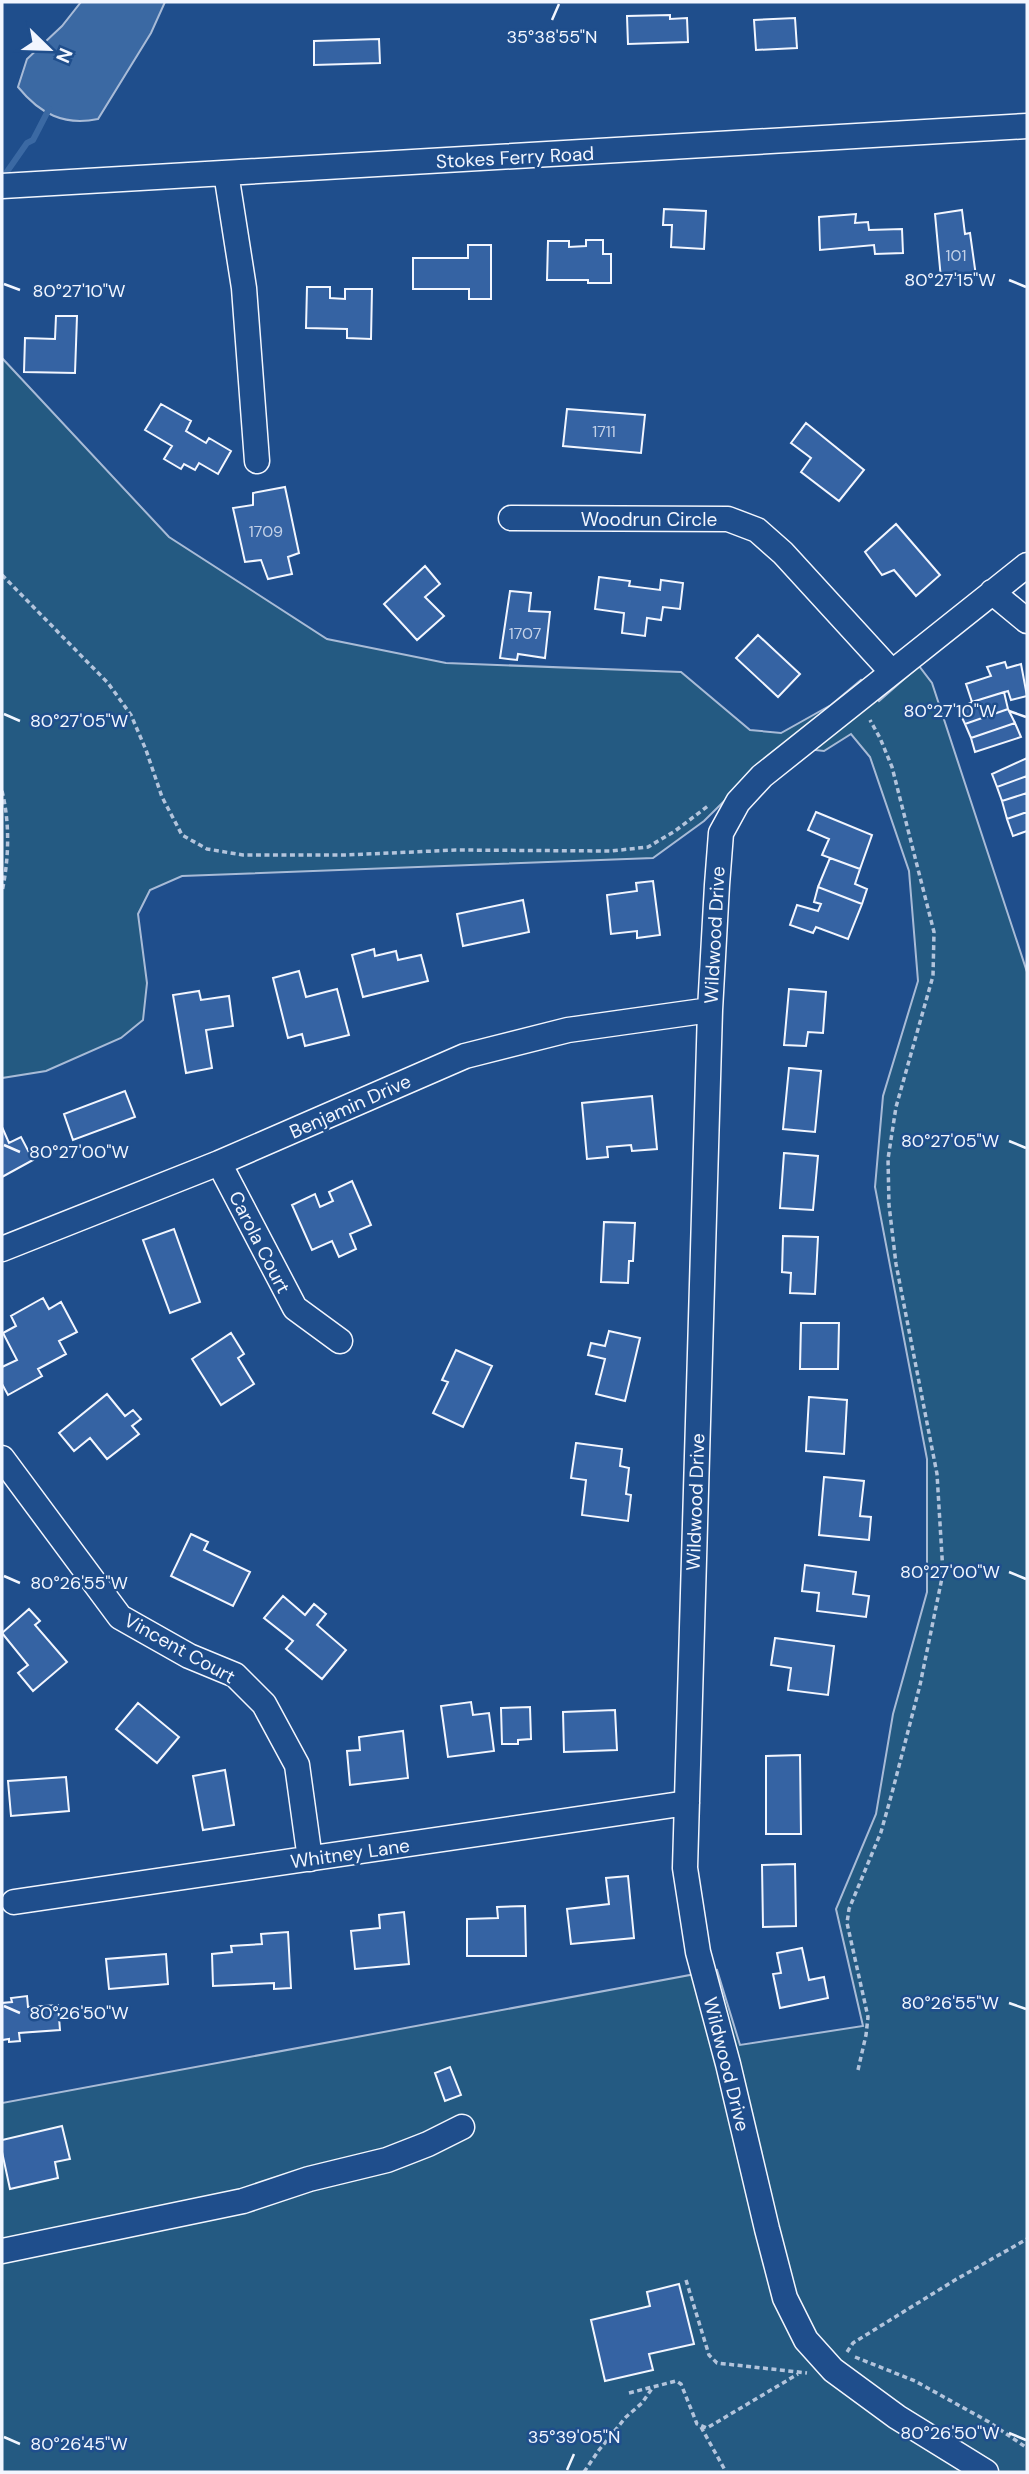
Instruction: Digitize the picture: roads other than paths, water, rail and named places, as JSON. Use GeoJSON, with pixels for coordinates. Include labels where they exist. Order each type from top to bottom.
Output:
{"type":"FeatureCollection","features":[{"type":"Feature","properties":{"kind":"street","name":"Stokes Ferry Road"},"geometry":{"type":"LineString","coordinates":[[2,186],[1027,126]]}},
{"type":"Feature","properties":{"kind":"street"},"geometry":{"type":"LineString","coordinates":[[226,173],[244,288],[257,461]]}},
{"type":"Feature","properties":{"kind":"street","name":"Woodrun Circle"},"geometry":{"type":"LineString","coordinates":[[512,517],[728,519],[757,530],[783,553],[891,671]]}},
{"type":"Feature","properties":{"kind":"street","name":"Wildwood Drive"},"geometry":{"type":"LineString","coordinates":[[986,2472],[897,2417],[833,2370],[806,2340],[785,2298],[698,1952],[685,1868],[710,1010],[720,833],[738,802],[762,776],[1027,565]]}},
{"type":"Feature","properties":{"kind":"street"},"geometry":{"type":"LineString","coordinates":[[992,592],[1027,621]]}},
{"type":"Feature","properties":{"kind":"street","name":"Benjamin Drive"},"geometry":{"type":"LineString","coordinates":[[2,1249],[219,1163],[465,1056],[568,1030],[710,1010]]}},
{"type":"Feature","properties":{"kind":"street","name":"Carola Court"},"geometry":{"type":"LineString","coordinates":[[219,1163],[295,1308],[340,1341]]}},
{"type":"Feature","properties":{"kind":"street","name":"Vincent Court"},"geometry":{"type":"LineString","coordinates":[[2,1458],[120,1617],[189,1657],[235,1675],[264,1704],[297,1765],[310,1859]]}},
{"type":"Feature","properties":{"kind":"street","name":"Whitney Lane"},"geometry":{"type":"LineString","coordinates":[[14,1902],[687,1803]]}},
{"type":"Feature","properties":{"kind":"street"},"geometry":{"type":"LineString","coordinates":[[2,2251],[243,2200],[309,2179],[387,2160],[462,2127]]}},
{"type":"Feature","properties":{"kind":"waterway"},"geometry":{"type":"LineString","coordinates":[[4,176],[27,143],[33,140],[49,109]]}}]}
